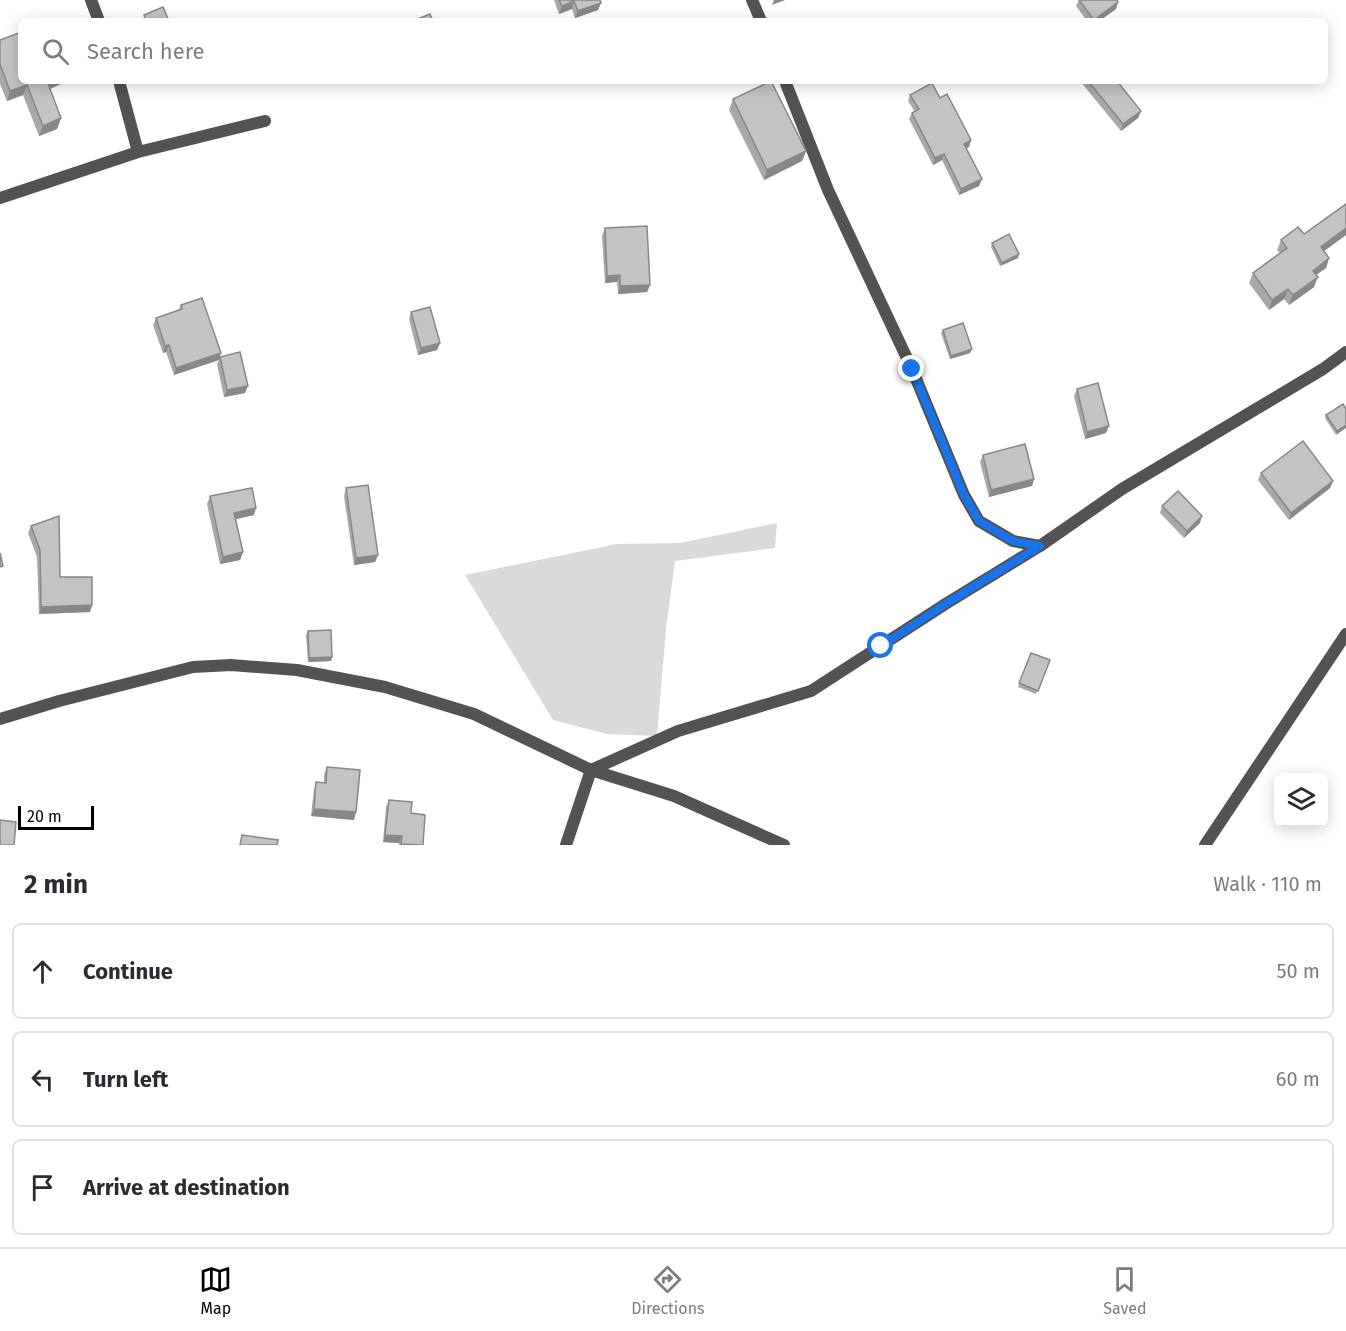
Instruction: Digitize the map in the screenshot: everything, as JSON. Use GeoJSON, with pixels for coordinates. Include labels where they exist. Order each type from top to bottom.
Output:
{"type":"FeatureCollection","features":[{"type":"Feature","properties":{"kind":"street"},"geometry":{"type":"LineString","coordinates":[[91,0],[98,18]]}},
{"type":"Feature","properties":{"kind":"street"},"geometry":{"type":"LineString","coordinates":[[752,0],[760,18]]}},
{"type":"Feature","properties":{"kind":"street"},"geometry":{"type":"LineString","coordinates":[[120,84],[138,152]]}},
{"type":"Feature","properties":{"kind":"street"},"geometry":{"type":"LineString","coordinates":[[786,84],[828,190],[912,369],[964,495],[979,521],[1013,541],[1040,546]]}},
{"type":"Feature","properties":{"kind":"street"},"geometry":{"type":"LineString","coordinates":[[0,198],[138,152],[265,121]]}},
{"type":"Feature","properties":{"kind":"street"},"geometry":{"type":"LineString","coordinates":[[566,845],[591,770],[678,731],[811,691],[1040,546],[1122,489],[1323,369],[1346,352]]}},
{"type":"Feature","properties":{"kind":"street"},"geometry":{"type":"LineString","coordinates":[[1205,845],[1346,634]]}},
{"type":"Feature","properties":{"kind":"street"},"geometry":{"type":"LineString","coordinates":[[0,719],[59,700],[193,667],[231,664],[297,670],[385,687],[474,714],[591,770],[674,796],[784,845]]}},
{"type":"Feature","properties":{"kind":"shaded area"},"geometry":{"type":"Polygon","coordinates":[[[777,523],[775,548],[675,561],[666,629],[657,736],[607,734],[553,720],[465,575],[617,544],[680,543],[777,523]]]}},
{"type":"Feature","properties":{"kind":"building"},"geometry":{"type":"Polygon","coordinates":[[[559,0],[600,0],[601,3],[578,11],[574,1],[562,6],[559,0]]]}},
{"type":"Feature","properties":{"kind":"building"},"geometry":{"type":"Polygon","coordinates":[[[1079,0],[1117,0],[1118,2],[1097,18],[1092,18],[1079,0]]]}},
{"type":"Feature","properties":{"kind":"building"},"geometry":{"type":"Polygon","coordinates":[[[163,7],[168,18],[145,18],[144,15],[163,7]]]}},
{"type":"Feature","properties":{"kind":"building"},"geometry":{"type":"Polygon","coordinates":[[[430,14],[432,18],[420,18],[430,14]]]}},
{"type":"Feature","properties":{"kind":"building"},"geometry":{"type":"Polygon","coordinates":[[[18,33],[18,84],[48,84],[61,118],[43,126],[27,85],[10,91],[0,64],[0,40],[18,33]]]}},
{"type":"Feature","properties":{"kind":"building"},"geometry":{"type":"Polygon","coordinates":[[[765,84],[772,84],[806,151],[767,170],[733,99],[765,84]]]}},
{"type":"Feature","properties":{"kind":"building"},"geometry":{"type":"Polygon","coordinates":[[[930,84],[933,84],[940,98],[947,94],[971,140],[964,144],[982,179],[961,189],[944,154],[935,158],[912,113],[919,109],[910,95],[930,84]]]}},
{"type":"Feature","properties":{"kind":"building"},"geometry":{"type":"Polygon","coordinates":[[[1090,84],[1119,84],[1141,111],[1123,124],[1090,84]]]}},
{"type":"Feature","properties":{"kind":"building"},"geometry":{"type":"Polygon","coordinates":[[[1346,204],[1346,228],[1321,247],[1329,258],[1313,271],[1318,277],[1293,295],[1288,289],[1272,300],[1253,273],[1287,248],[1281,240],[1298,227],[1304,234],[1346,204]]]}},
{"type":"Feature","properties":{"kind":"building"},"geometry":{"type":"Polygon","coordinates":[[[647,226],[650,285],[620,286],[620,275],[607,276],[605,228],[647,226]]]}},
{"type":"Feature","properties":{"kind":"building"},"geometry":{"type":"Polygon","coordinates":[[[1009,234],[1019,254],[1002,263],[992,243],[1009,234]]]}},
{"type":"Feature","properties":{"kind":"building"},"geometry":{"type":"Polygon","coordinates":[[[202,298],[221,353],[176,368],[169,345],[165,346],[156,318],[182,309],[181,305],[202,298]]]}},
{"type":"Feature","properties":{"kind":"building"},"geometry":{"type":"Polygon","coordinates":[[[430,307],[440,343],[421,348],[411,312],[430,307]]]}},
{"type":"Feature","properties":{"kind":"building"},"geometry":{"type":"Polygon","coordinates":[[[963,323],[972,349],[951,356],[943,330],[963,323]]]}},
{"type":"Feature","properties":{"kind":"building"},"geometry":{"type":"Polygon","coordinates":[[[240,352],[248,386],[227,390],[220,357],[240,352]]]}},
{"type":"Feature","properties":{"kind":"building"},"geometry":{"type":"Polygon","coordinates":[[[1098,383],[1109,426],[1087,432],[1077,389],[1098,383]]]}},
{"type":"Feature","properties":{"kind":"building"},"geometry":{"type":"Polygon","coordinates":[[[1343,404],[1346,409],[1346,425],[1337,431],[1326,415],[1343,404]]]}},
{"type":"Feature","properties":{"kind":"building"},"geometry":{"type":"Polygon","coordinates":[[[1303,441],[1333,481],[1291,513],[1261,473],[1303,441]]]}},
{"type":"Feature","properties":{"kind":"building"},"geometry":{"type":"Polygon","coordinates":[[[1025,444],[1034,479],[991,490],[983,455],[1025,444]]]}},
{"type":"Feature","properties":{"kind":"building"},"geometry":{"type":"Polygon","coordinates":[[[368,485],[378,555],[356,558],[346,488],[368,485]]]}},
{"type":"Feature","properties":{"kind":"building"},"geometry":{"type":"Polygon","coordinates":[[[252,488],[256,508],[234,513],[243,552],[223,557],[210,496],[252,488]]]}},
{"type":"Feature","properties":{"kind":"building"},"geometry":{"type":"Polygon","coordinates":[[[1178,491],[1202,516],[1187,531],[1162,506],[1178,491]]]}},
{"type":"Feature","properties":{"kind":"building"},"geometry":{"type":"Polygon","coordinates":[[[59,516],[60,577],[92,577],[92,605],[41,607],[40,550],[31,526],[59,516]]]}},
{"type":"Feature","properties":{"kind":"building"},"geometry":{"type":"Polygon","coordinates":[[[331,630],[332,657],[309,658],[308,631],[331,630]]]}},
{"type":"Feature","properties":{"kind":"building"},"geometry":{"type":"Polygon","coordinates":[[[1031,653],[1050,660],[1038,691],[1019,683],[1031,653]]]}},
{"type":"Feature","properties":{"kind":"building"},"geometry":{"type":"Polygon","coordinates":[[[327,767],[360,770],[356,812],[314,809],[316,782],[326,783],[327,767]]]}},
{"type":"Feature","properties":{"kind":"building"},"geometry":{"type":"Polygon","coordinates":[[[389,800],[412,802],[411,813],[425,815],[423,845],[401,844],[402,836],[385,835],[389,800]]]}},
{"type":"Feature","properties":{"kind":"building"},"geometry":{"type":"Polygon","coordinates":[[[0,820],[16,822],[14,845],[0,845],[0,820]]]}},
{"type":"Feature","properties":{"kind":"building"},"geometry":{"type":"Polygon","coordinates":[[[242,835],[278,840],[277,845],[240,845],[242,835]]]}},
{"type":"Feature","properties":{"kind":"route"},"geometry":{"type":"LineString","coordinates":[[881,646],[1040,546],[1013,541],[979,521],[964,495],[912,369]]}}]}
